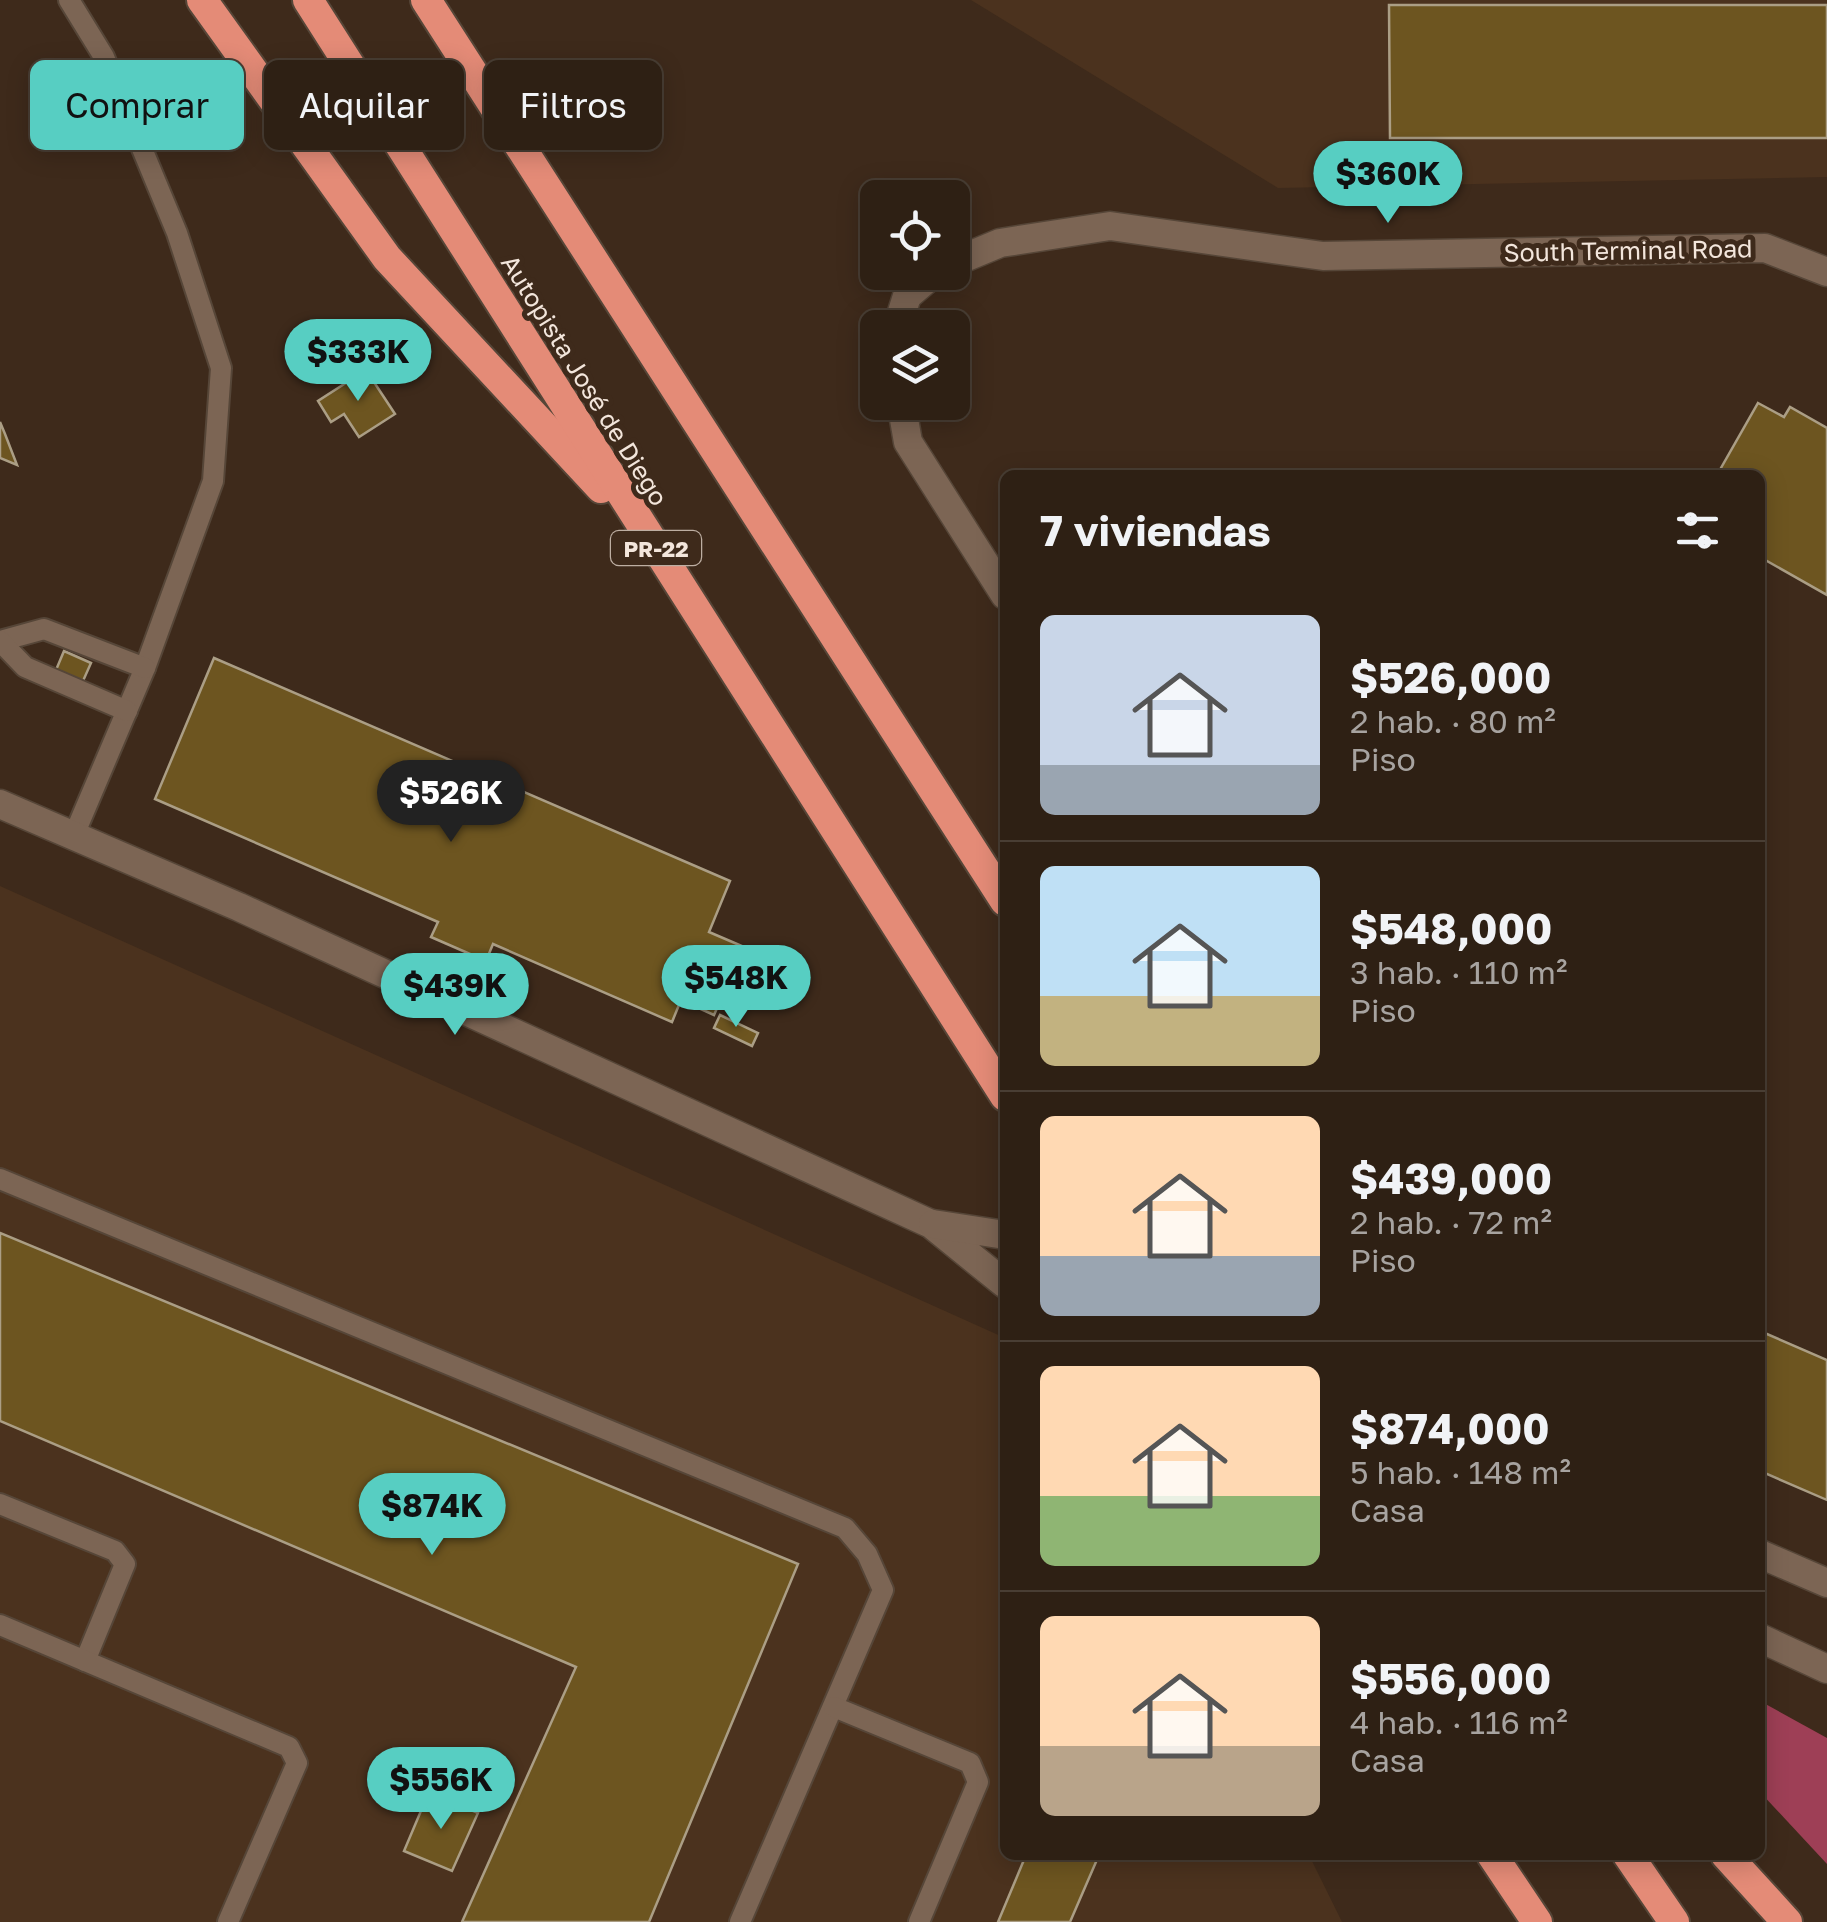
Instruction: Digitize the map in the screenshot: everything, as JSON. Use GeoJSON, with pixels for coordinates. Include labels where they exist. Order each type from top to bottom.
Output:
{"type":"FeatureCollection","features":[{"type":"Feature","properties":{"kind":"highway"},"geometry":{"type":"LineString","coordinates":[[202,0],[387,258],[652,543]]}},
{"type":"Feature","properties":{"kind":"highway","name":"Autopista José de Diego"},"geometry":{"type":"LineString","coordinates":[[308,0],[1000,1088]]}},
{"type":"Feature","properties":{"kind":"highway"},"geometry":{"type":"LineString","coordinates":[[426,0],[1000,893]]}},
{"type":"Feature","properties":{"kind":"highway"},"geometry":{"type":"LineString","coordinates":[[1495,1860],[1537,1922]]}},
{"type":"Feature","properties":{"kind":"highway"},"geometry":{"type":"LineString","coordinates":[[1631,1860],[1674,1922]]}},
{"type":"Feature","properties":{"kind":"highway"},"geometry":{"type":"LineString","coordinates":[[1731,1860],[1788,1922]]}},
{"type":"Feature","properties":{"kind":"street","name":"South Terminal Road"},"geometry":{"type":"LineString","coordinates":[[970,256],[1000,243],[1110,226],[1323,256],[1765,248],[1827,272]]}},
{"type":"Feature","properties":{"kind":"street"},"geometry":{"type":"LineString","coordinates":[[905,420],[908,442],[1000,587]]}},
{"type":"Feature","properties":{"kind":"street"},"geometry":{"type":"LineString","coordinates":[[0,804],[74,834],[931,1224],[1000,1280]]}},
{"type":"Feature","properties":{"kind":"street"},"geometry":{"type":"LineString","coordinates":[[931,1224],[1000,1234]]}},
{"type":"Feature","properties":{"kind":"street"},"geometry":{"type":"LineString","coordinates":[[1765,1556],[1827,1583]]}},
{"type":"Feature","properties":{"kind":"street"},"geometry":{"type":"LineString","coordinates":[[1765,1640],[1827,1669]]}},
{"type":"Feature","properties":{"kind":"lane"},"geometry":{"type":"LineString","coordinates":[[69,0],[112,75],[177,233],[221,368],[213,481],[145,668],[74,834]]}},
{"type":"Feature","properties":{"kind":"lane"},"geometry":{"type":"LineString","coordinates":[[127,711],[24,667],[0,641],[44,629],[145,668]]}},
{"type":"Feature","properties":{"kind":"lane"},"geometry":{"type":"LineString","coordinates":[[0,1179],[845,1528],[866,1554],[883,1590],[740,1922]]}},
{"type":"Feature","properties":{"kind":"lane"},"geometry":{"type":"LineString","coordinates":[[0,1504],[115,1552],[125,1564],[85,1661]]}},
{"type":"Feature","properties":{"kind":"lane"},"geometry":{"type":"LineString","coordinates":[[0,1626],[289,1747],[297,1762],[228,1922]]}},
{"type":"Feature","properties":{"kind":"lane"},"geometry":{"type":"LineString","coordinates":[[834,1708],[970,1763],[978,1782],[920,1922]]}},
{"type":"Feature","properties":{"kind":"shaded area"},"geometry":{"type":"Polygon","coordinates":[[[971,0],[1827,0],[1827,177],[1278,188],[971,0]]]}},
{"type":"Feature","properties":{"kind":"shaded area"},"geometry":{"type":"Polygon","coordinates":[[[0,886],[1000,1336],[1000,1860],[1311,1860],[1342,1922],[0,1922],[0,886]]]}},
{"type":"Feature","properties":{"kind":"shaded area"},"geometry":{"type":"Polygon","coordinates":[[[1765,1704],[1827,1738],[1827,1864],[1765,1797],[1765,1704]]]}},
{"type":"Feature","properties":{"kind":"building"},"geometry":{"type":"Polygon","coordinates":[[[1389,5],[1827,5],[1827,138],[1390,138],[1389,5]]]}},
{"type":"Feature","properties":{"kind":"building"},"geometry":{"type":"Polygon","coordinates":[[[366,370],[395,414],[359,437],[344,414],[331,422],[318,401],[366,370]]]}},
{"type":"Feature","properties":{"kind":"building"},"geometry":{"type":"Polygon","coordinates":[[[1758,403],[1784,417],[1790,407],[1827,428],[1827,595],[1765,560],[1765,470],[1720,470],[1758,403]]]}},
{"type":"Feature","properties":{"kind":"building"},"geometry":{"type":"Polygon","coordinates":[[[0,422],[5,434],[17,465],[0,458],[0,422]]]}},
{"type":"Feature","properties":{"kind":"building"},"geometry":{"type":"Polygon","coordinates":[[[64,651],[91,663],[83,681],[56,670],[64,651]]]}},
{"type":"Feature","properties":{"kind":"building"},"geometry":{"type":"Polygon","coordinates":[[[214,658],[730,881],[709,932],[744,947],[714,1015],[681,1000],[672,1022],[493,944],[486,961],[431,937],[438,922],[155,799],[214,658]]]}},
{"type":"Feature","properties":{"kind":"building"},"geometry":{"type":"Polygon","coordinates":[[[720,1015],[758,1033],[752,1046],[714,1028],[720,1015]]]}},
{"type":"Feature","properties":{"kind":"building"},"geometry":{"type":"Polygon","coordinates":[[[0,1233],[798,1564],[649,1922],[462,1922],[576,1667],[0,1421],[0,1233]]]}},
{"type":"Feature","properties":{"kind":"building"},"geometry":{"type":"Polygon","coordinates":[[[1765,1333],[1827,1360],[1827,1500],[1765,1473],[1765,1333]]]}},
{"type":"Feature","properties":{"kind":"building"},"geometry":{"type":"Polygon","coordinates":[[[429,1792],[478,1813],[452,1871],[404,1851],[429,1792]]]}},
{"type":"Feature","properties":{"kind":"building"},"geometry":{"type":"Polygon","coordinates":[[[1024,1860],[1097,1860],[1070,1922],[998,1922],[1024,1860]]]}}]}
